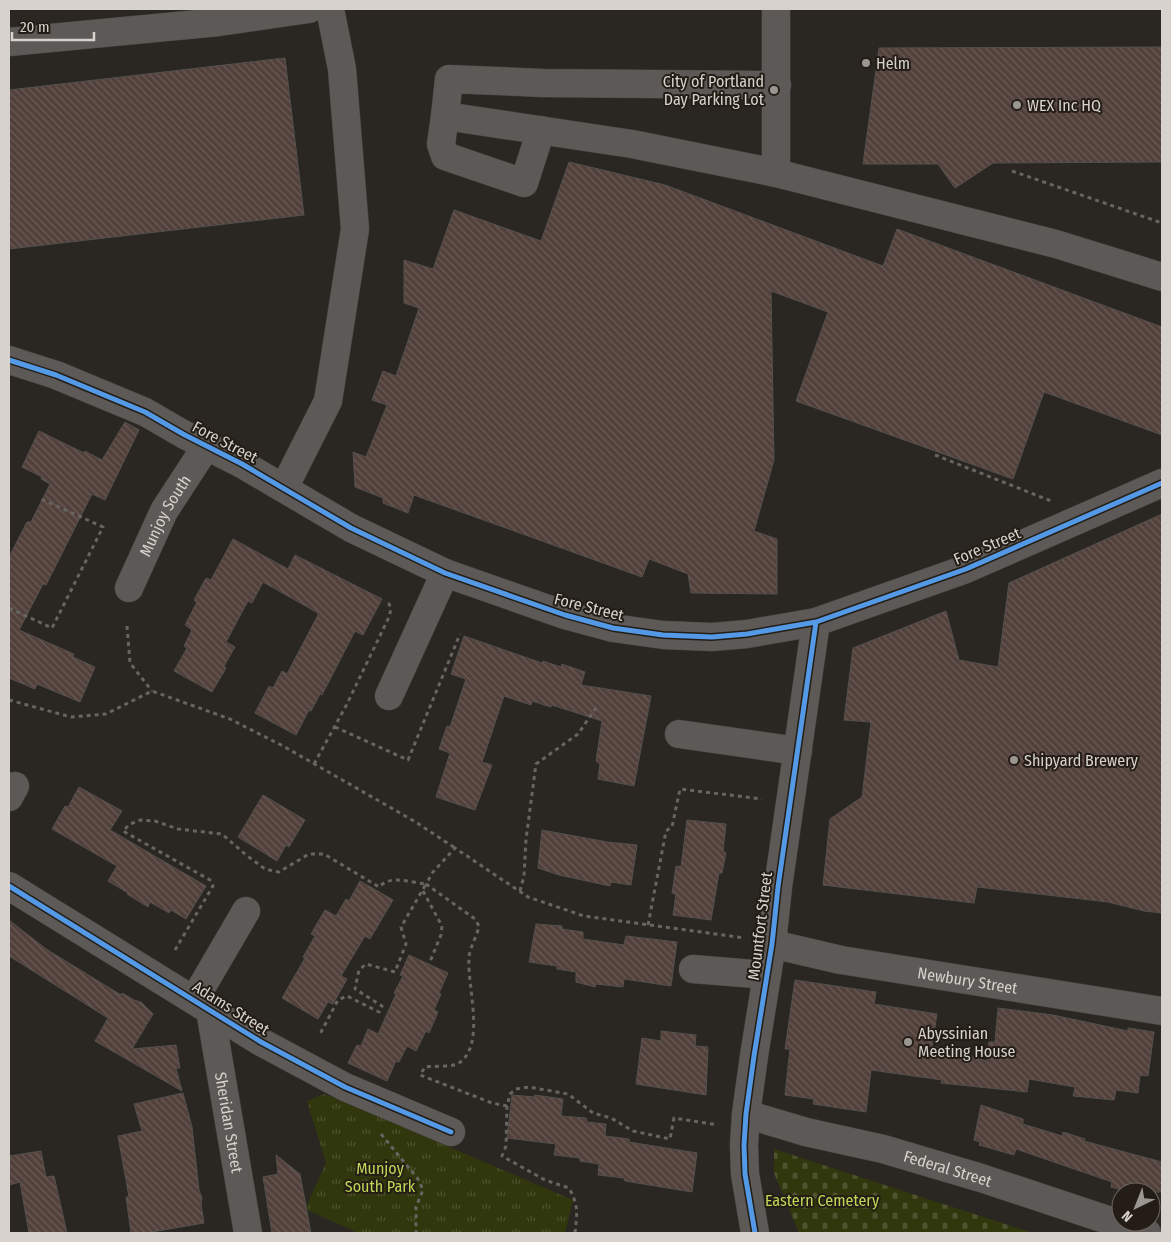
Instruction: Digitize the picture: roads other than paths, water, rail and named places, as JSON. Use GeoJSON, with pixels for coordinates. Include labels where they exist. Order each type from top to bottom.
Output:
{"type":"FeatureCollection","features":[{"type":"Feature","properties":{"kind":"street"},"geometry":{"type":"LineString","coordinates":[[9,42],[219,22],[309,9]]}},
{"type":"Feature","properties":{"kind":"street"},"geometry":{"type":"LineString","coordinates":[[284,488],[328,401],[355,228],[342,69],[330,9]]}},
{"type":"Feature","properties":{"kind":"street"},"geometry":{"type":"LineString","coordinates":[[776,9],[776,173]]}},
{"type":"Feature","properties":{"kind":"street"},"geometry":{"type":"LineString","coordinates":[[541,130],[524,183],[445,156],[441,144],[449,79],[544,83],[777,85]]}},
{"type":"Feature","properties":{"kind":"street"},"geometry":{"type":"LineString","coordinates":[[445,116],[632,144],[776,173],[1056,244],[1162,277]]}},
{"type":"Feature","properties":{"kind":"street","name":"Fore Street"},"geometry":{"type":"LineString","coordinates":[[9,360],[56,375],[145,412],[284,488],[351,528],[445,574],[564,615],[613,628],[663,635],[712,637],[747,634],[816,622],[966,569],[1162,483]]}},
{"type":"Feature","properties":{"kind":"street","name":"Munjoy South"},"geometry":{"type":"LineString","coordinates":[[128,588],[164,511],[207,445]]}},
{"type":"Feature","properties":{"kind":"street"},"geometry":{"type":"LineString","coordinates":[[390,696],[445,574]]}},
{"type":"Feature","properties":{"kind":"street","name":"Mountfort Street"},"geometry":{"type":"LineString","coordinates":[[755,1233],[745,1174],[744,1145],[746,1114],[767,976],[763,942],[778,887],[816,622]]}},
{"type":"Feature","properties":{"kind":"street"},"geometry":{"type":"LineString","coordinates":[[679,734],[798,751]]}},
{"type":"Feature","properties":{"kind":"street","name":"Adams Street"},"geometry":{"type":"LineString","coordinates":[[9,886],[261,1042],[345,1087],[451,1132]]}},
{"type":"Feature","properties":{"kind":"street"},"geometry":{"type":"LineString","coordinates":[[202,1005],[246,911]]}},
{"type":"Feature","properties":{"kind":"street","name":"Newbury Street"},"geometry":{"type":"LineString","coordinates":[[763,942],[841,960],[1162,1011]]}},
{"type":"Feature","properties":{"kind":"street"},"geometry":{"type":"LineString","coordinates":[[694,969],[767,976]]}},
{"type":"Feature","properties":{"kind":"street","name":"Sheridan Street"},"geometry":{"type":"LineString","coordinates":[[202,1005],[248,1233]]}},
{"type":"Feature","properties":{"kind":"street","name":"Federal Street"},"geometry":{"type":"LineString","coordinates":[[746,1114],[806,1132],[882,1149],[980,1178],[1147,1233]]}},
{"type":"Feature","properties":{"kind":"place","name":"Helm"},"geometry":{"type":"Point","coordinates":[866,63]}},
{"type":"Feature","properties":{"kind":"place","name":"City of Portland Day Parking Lot"},"geometry":{"type":"Point","coordinates":[774,90]}},
{"type":"Feature","properties":{"kind":"place","name":"WEX Inc HQ"},"geometry":{"type":"Point","coordinates":[1017,105]}},
{"type":"Feature","properties":{"kind":"place","name":"Shipyard Brewery"},"geometry":{"type":"Point","coordinates":[1014,760]}},
{"type":"Feature","properties":{"kind":"place","name":"Abyssinian Meeting House"},"geometry":{"type":"Point","coordinates":[908,1042]}},
{"type":"Feature","properties":{"kind":"park label","name":"Munjoy South Park"},"geometry":{"type":"Point","coordinates":[380,1177]}},
{"type":"Feature","properties":{"kind":"park label","name":"Eastern Cemetery"},"geometry":{"type":"Point","coordinates":[822,1200]}}]}
